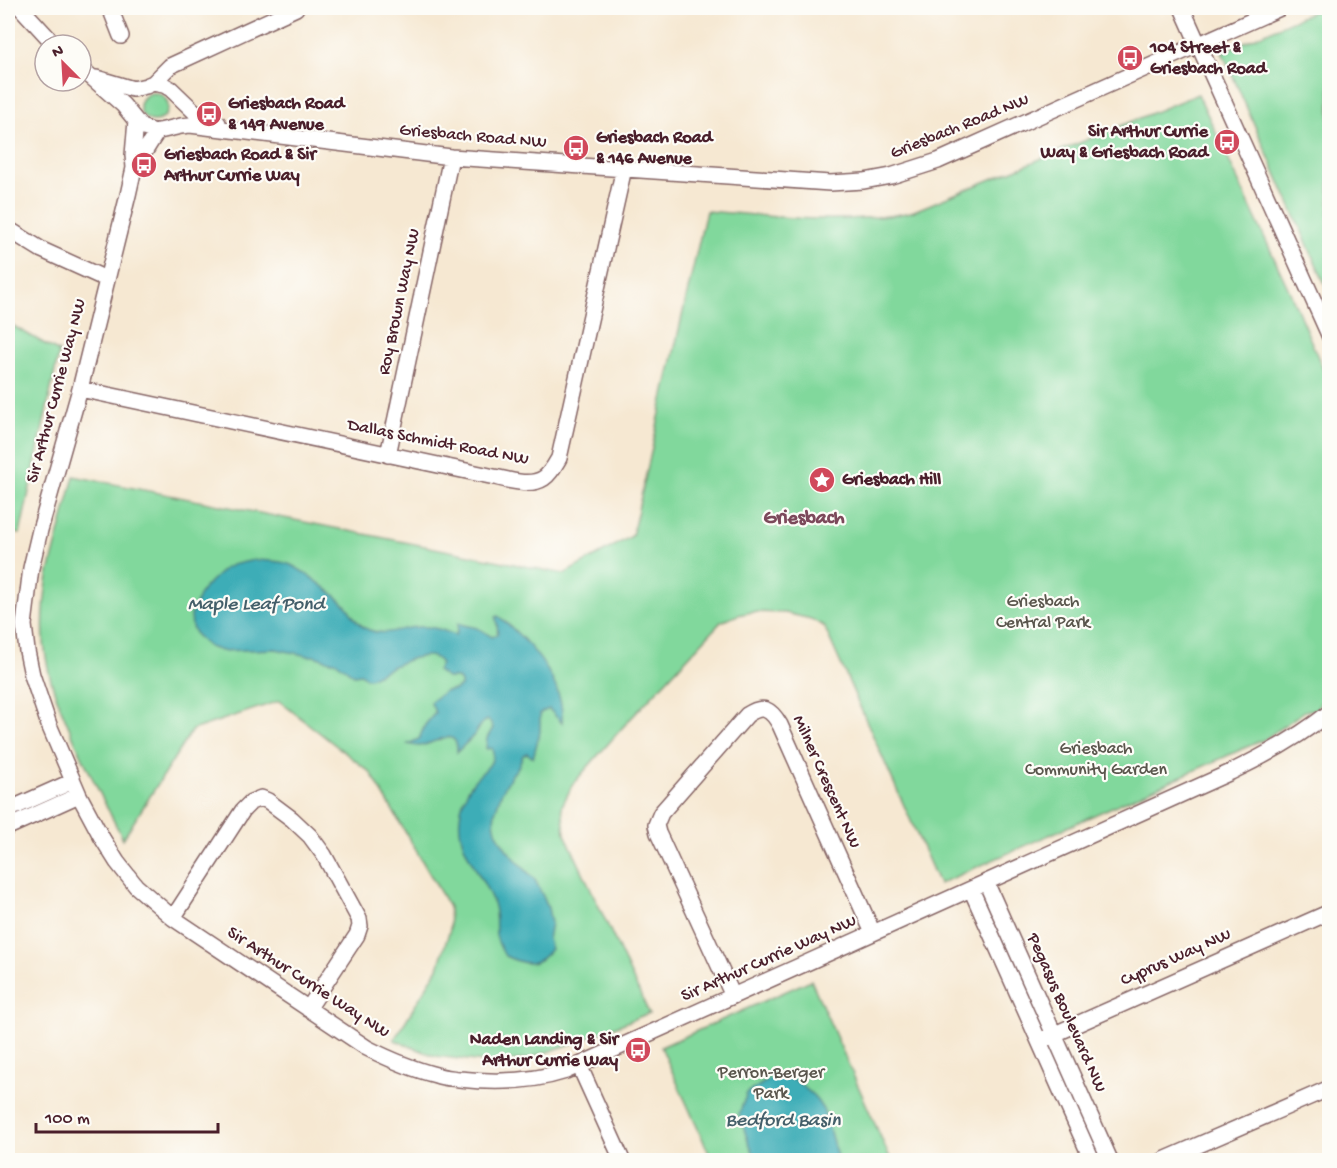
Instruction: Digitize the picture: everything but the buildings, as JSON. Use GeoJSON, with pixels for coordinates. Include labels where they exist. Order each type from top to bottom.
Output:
{"type":"FeatureCollection","features":[{"type":"Feature","properties":{"kind":"street"},"geometry":{"type":"LineString","coordinates":[[21,8],[44,33]]}},
{"type":"Feature","properties":{"kind":"street"},"geometry":{"type":"LineString","coordinates":[[110,8],[122,36]]}},
{"type":"Feature","properties":{"kind":"street"},"geometry":{"type":"LineString","coordinates":[[150,85],[170,66],[296,8]]}},
{"type":"Feature","properties":{"kind":"street"},"geometry":{"type":"LineString","coordinates":[[1182,8],[1329,337]]}},
{"type":"Feature","properties":{"kind":"street","name":"Griesbach Road NW"},"geometry":{"type":"LineString","coordinates":[[93,79],[123,105],[141,127],[154,132],[190,125],[451,158],[830,183],[864,181],[914,170],[1280,8]]}},
{"type":"Feature","properties":{"kind":"street"},"geometry":{"type":"LineString","coordinates":[[162,130],[177,121],[180,112],[176,95],[177,75],[182,64],[189,57]]}},
{"type":"Feature","properties":{"kind":"street","name":"Griesbach Road NW"},"geometry":{"type":"LineString","coordinates":[[93,75],[133,89],[150,85],[165,85],[198,115],[239,131]]}},
{"type":"Feature","properties":{"kind":"street","name":"Sir Arthur Currie Way NW"},"geometry":{"type":"LineString","coordinates":[[150,85],[135,96],[132,104],[135,120],[134,168],[80,389],[35,549],[17,624],[41,704],[79,795],[117,862],[136,886],[173,918],[308,1009],[367,1047],[397,1063],[439,1076],[483,1082],[553,1075],[1231,772],[1271,753],[1329,712]]}},
{"type":"Feature","properties":{"kind":"street","name":"Sir Arthur Currie Way NW"},"geometry":{"type":"LineString","coordinates":[[134,168],[151,140],[162,130]]}},
{"type":"Feature","properties":{"kind":"street","name":"Roy Brown Way NW"},"geometry":{"type":"LineString","coordinates":[[388,455],[451,158]]}},
{"type":"Feature","properties":{"kind":"street","name":"Dallas Schmidt Road NW"},"geometry":{"type":"LineString","coordinates":[[80,389],[524,482],[543,479],[559,458],[624,168]]}},
{"type":"Feature","properties":{"kind":"street"},"geometry":{"type":"LineString","coordinates":[[8,229],[42,250],[106,279]]}},
{"type":"Feature","properties":{"kind":"street","name":"Milner Crescent NW"},"geometry":{"type":"LineString","coordinates":[[733,996],[656,825],[661,813],[753,711],[764,709],[776,717],[873,933]]}},
{"type":"Feature","properties":{"kind":"street"},"geometry":{"type":"LineString","coordinates":[[8,810],[73,781]]}},
{"type":"Feature","properties":{"kind":"street"},"geometry":{"type":"LineString","coordinates":[[8,827],[79,795]]}},
{"type":"Feature","properties":{"kind":"street"},"geometry":{"type":"LineString","coordinates":[[173,918],[243,810],[251,802],[261,798],[268,801],[310,836],[324,855],[359,918],[360,926],[357,935],[308,1009]]}},
{"type":"Feature","properties":{"kind":"street","name":"Pegasus Boulevard NW"},"geometry":{"type":"LineString","coordinates":[[986,882],[1110,1161]]}},
{"type":"Feature","properties":{"kind":"street","name":"Pegasus Boulevard NW"},"geometry":{"type":"LineString","coordinates":[[971,889],[1092,1161]]}},
{"type":"Feature","properties":{"kind":"street","name":"Cyprus Way NW"},"geometry":{"type":"LineString","coordinates":[[1039,1041],[1329,912]]}},
{"type":"Feature","properties":{"kind":"street"},"geometry":{"type":"LineString","coordinates":[[579,1065],[622,1161]]}},
{"type":"Feature","properties":{"kind":"street"},"geometry":{"type":"LineString","coordinates":[[1164,1161],[1329,1088]]}},
{"type":"Feature","properties":{"kind":"green space"},"geometry":{"type":"Polygon","coordinates":[[[1321,8],[1330,8],[1329,293],[1222,52],[1321,8]]]}},
{"type":"Feature","properties":{"kind":"green space"},"geometry":{"type":"Polygon","coordinates":[[[154,93],[164,97],[168,107],[164,117],[154,121],[144,117],[140,107],[144,97],[154,93]]]}},
{"type":"Feature","properties":{"kind":"green space"},"geometry":{"type":"Polygon","coordinates":[[[1198,94],[1289,290],[1329,383],[1329,692],[1316,709],[1305,711],[1265,739],[939,884],[824,626],[811,619],[785,613],[752,612],[721,622],[573,784],[562,806],[565,834],[649,1013],[580,1041],[527,1059],[492,1063],[435,1056],[394,1040],[438,968],[450,929],[449,907],[371,773],[279,701],[192,730],[123,839],[64,715],[51,681],[45,652],[43,620],[48,576],[74,476],[564,574],[632,536],[706,211],[825,219],[908,213],[1198,94]]]}},
{"type":"Feature","properties":{"kind":"green space"},"geometry":{"type":"Polygon","coordinates":[[[8,323],[59,352],[20,534],[8,532],[8,323]]]}},
{"type":"Feature","properties":{"kind":"green space","name":"Perron-Berger Park"},"geometry":{"type":"Polygon","coordinates":[[[811,980],[891,1160],[712,1160],[661,1047],[811,980]]]}},
{"type":"Feature","properties":{"kind":"water","name":"Maple Leaf Pond"},"geometry":{"type":"Polygon","coordinates":[[[254,560],[282,562],[297,568],[336,597],[362,626],[376,632],[424,627],[455,635],[458,623],[478,628],[492,637],[497,635],[496,617],[498,616],[521,637],[542,662],[557,692],[562,723],[549,709],[540,713],[540,732],[533,758],[527,753],[523,755],[501,794],[494,822],[501,841],[535,880],[548,908],[551,923],[548,939],[551,949],[541,959],[525,963],[505,956],[497,938],[493,903],[489,892],[462,840],[460,817],[464,798],[473,782],[488,767],[492,759],[492,748],[486,749],[487,738],[493,728],[491,723],[488,720],[481,724],[475,734],[457,752],[456,743],[449,737],[424,745],[408,744],[419,739],[425,725],[435,713],[430,702],[445,691],[461,686],[458,678],[447,678],[437,671],[441,664],[436,658],[428,656],[407,660],[366,678],[361,674],[354,675],[335,661],[314,656],[276,649],[221,651],[209,647],[196,635],[192,627],[191,615],[200,594],[224,569],[254,560]]]}},
{"type":"Feature","properties":{"kind":"water","name":"Bedford Basin"},"geometry":{"type":"Polygon","coordinates":[[[773,1077],[794,1079],[814,1096],[824,1111],[838,1160],[757,1160],[739,1114],[747,1093],[773,1077]]]}},
{"type":"Feature","properties":{"kind":"place","name":"104 Street & Griesbach Road"},"geometry":{"type":"Point","coordinates":[1130,58]}},
{"type":"Feature","properties":{"kind":"place","name":"Griesbach Road & 149 Avenue"},"geometry":{"type":"Point","coordinates":[209,114]}},
{"type":"Feature","properties":{"kind":"place","name":"Sir Arthur Currie Way & Griesbach Road"},"geometry":{"type":"Point","coordinates":[1227,142]}},
{"type":"Feature","properties":{"kind":"place","name":"Griesbach Road & 146 Avenue"},"geometry":{"type":"Point","coordinates":[576,148]}},
{"type":"Feature","properties":{"kind":"place","name":"Griesbach Road & Sir Arthur Currie Way"},"geometry":{"type":"Point","coordinates":[144,165]}},
{"type":"Feature","properties":{"kind":"place","name":"Griesbach Hill"},"geometry":{"type":"Point","coordinates":[822,480]}},
{"type":"Feature","properties":{"kind":"place","name":"Naden Landing & Sir Arthur Currie Way"},"geometry":{"type":"Point","coordinates":[638,1050]}},
{"type":"Feature","properties":{"kind":"district","name":"Griesbach"},"geometry":{"type":"Point","coordinates":[804,519]}},
{"type":"Feature","properties":{"kind":"park label","name":"Griesbach Central Park"},"geometry":{"type":"Point","coordinates":[1043,612]}},
{"type":"Feature","properties":{"kind":"park label","name":"Griesbach Community Garden"},"geometry":{"type":"Point","coordinates":[1096,759]}}]}
